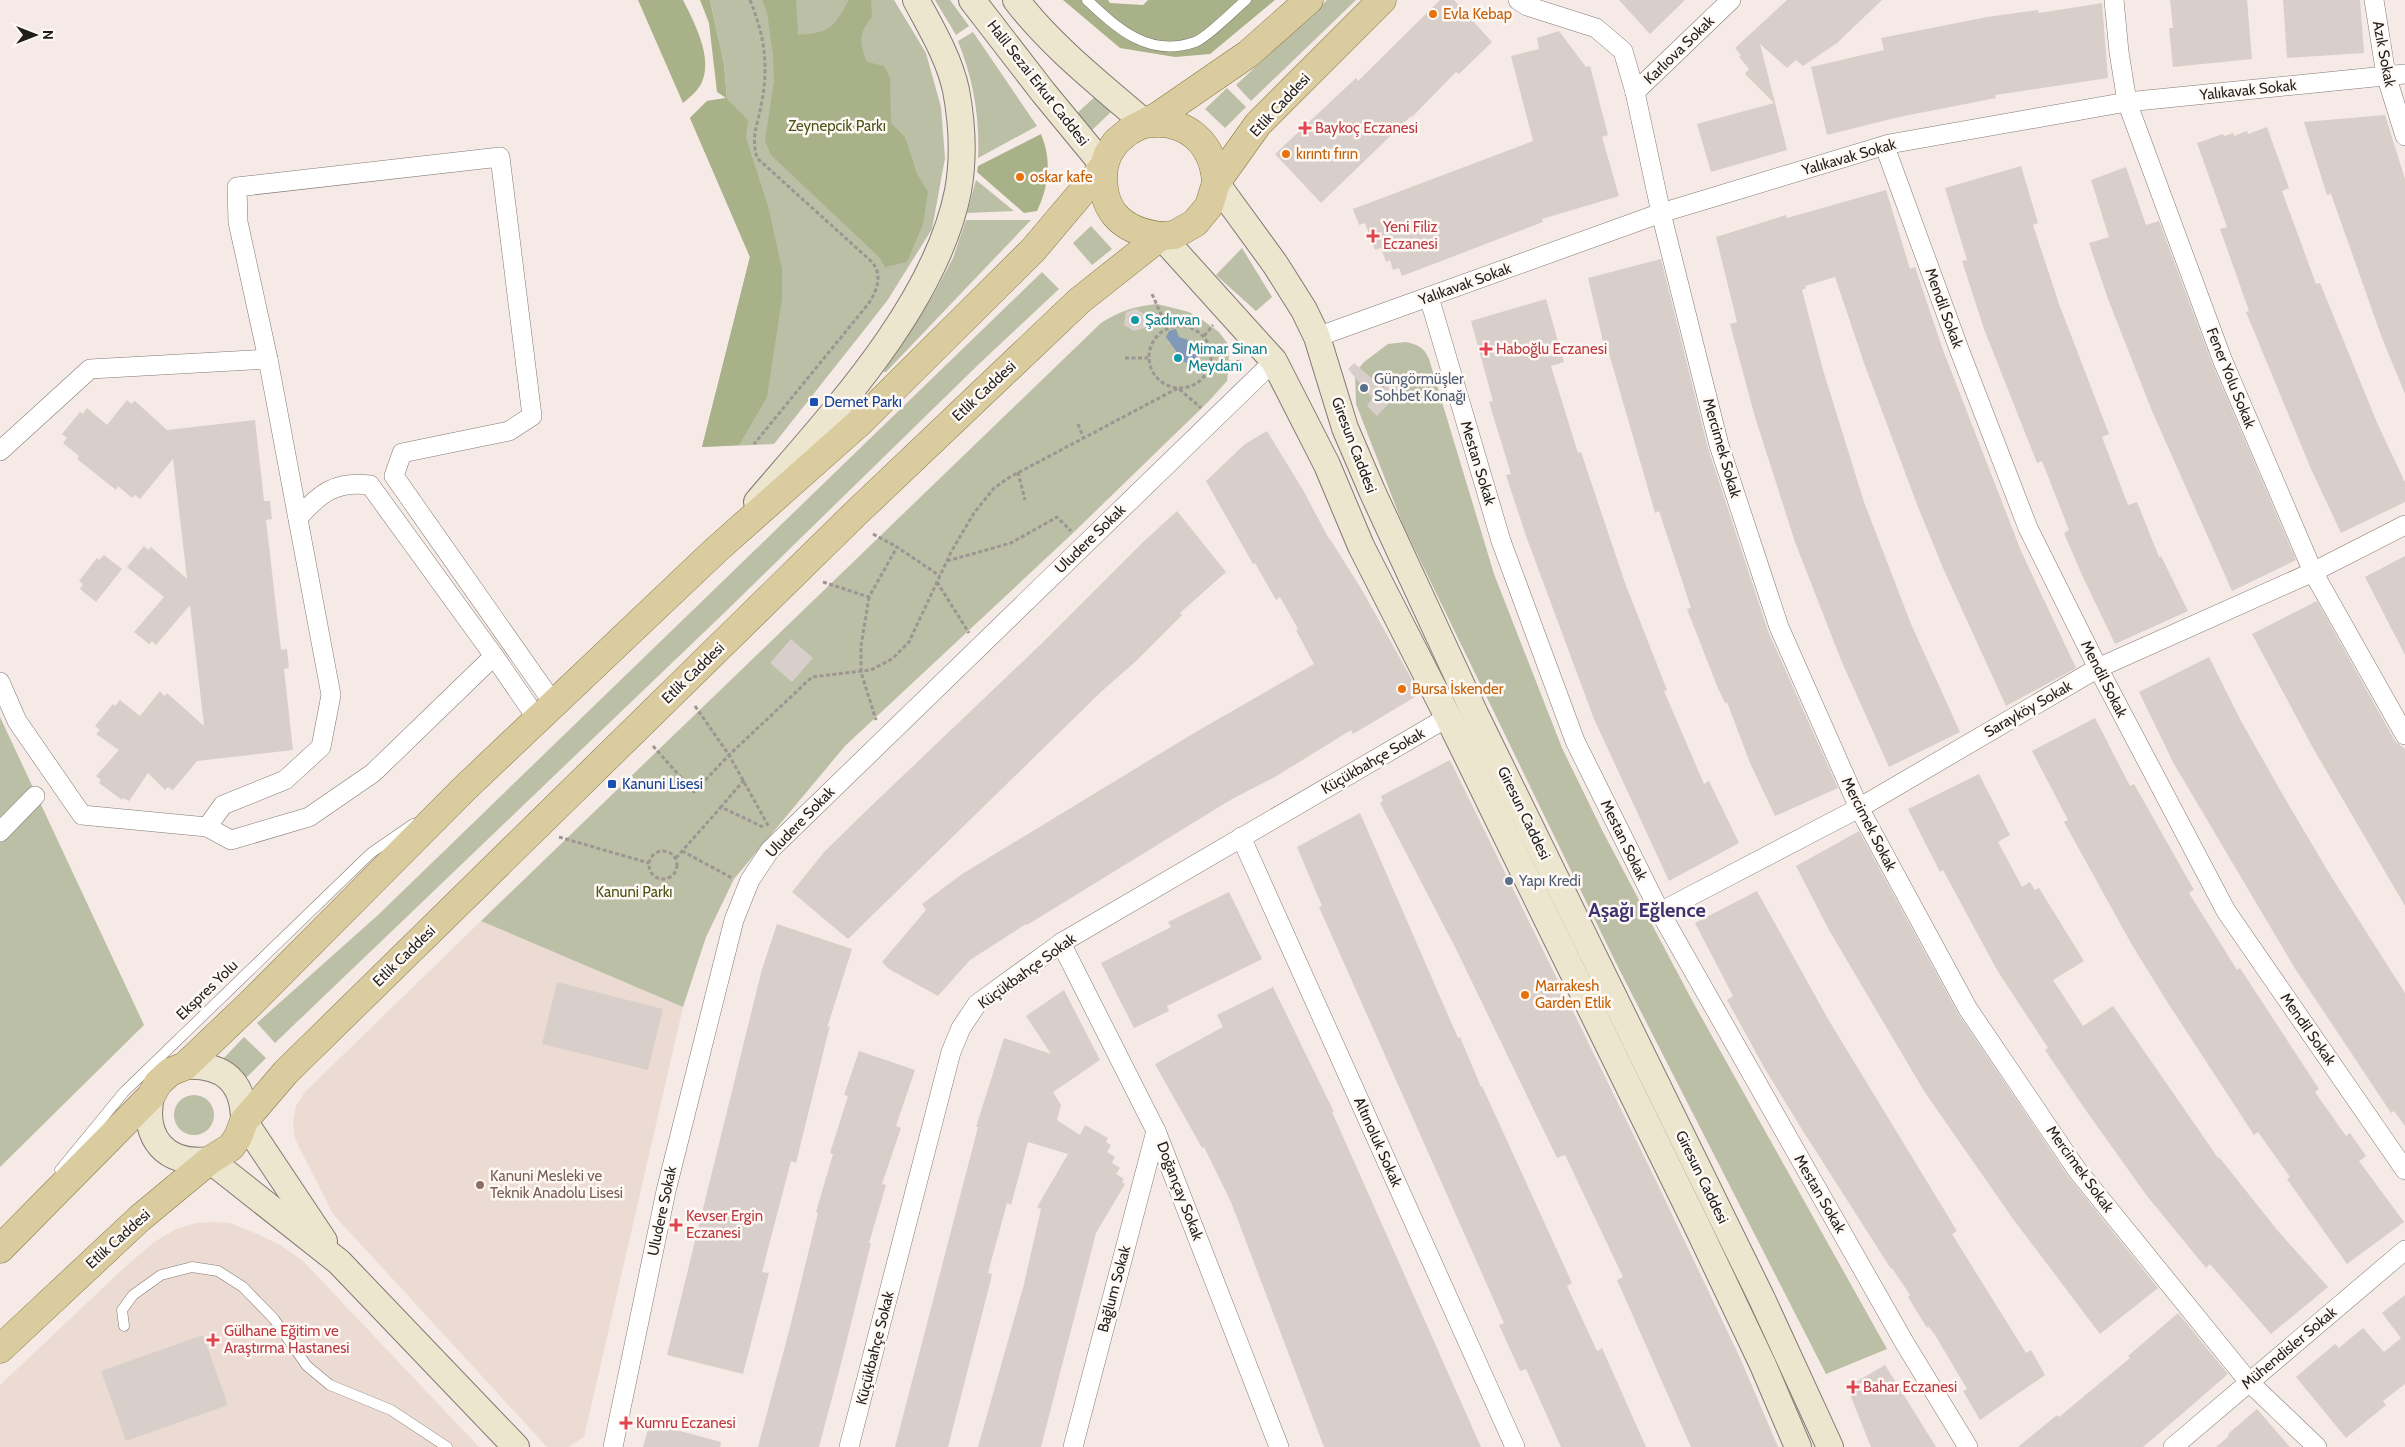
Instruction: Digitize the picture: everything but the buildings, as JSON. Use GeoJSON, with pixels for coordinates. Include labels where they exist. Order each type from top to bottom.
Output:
{"type":"FeatureCollection","features":[{"type":"Feature","properties":{"kind":"main road"},"geometry":{"type":"LineString","coordinates":[[716,550],[866,370],[892,334],[919,290],[948,225],[960,180],[960,114],[950,68],[916,0]]}},
{"type":"Feature","properties":{"kind":"main road","name":"Halil Sezai Erkut Caddesi"},"geometry":{"type":"LineString","coordinates":[[972,0],[1042,92],[1104,166]]}},
{"type":"Feature","properties":{"kind":"main road"},"geometry":{"type":"LineString","coordinates":[[1016,0],[1033,23],[1146,124],[1166,123],[1191,131],[1210,155],[1216,183]]}},
{"type":"Feature","properties":{"kind":"main road"},"geometry":{"type":"LineString","coordinates":[[1161,236],[1142,234],[1130,229],[1112,212],[1104,195],[1102,182],[1108,154],[1116,142],[1130,131],[1146,124],[1248,54],[1309,0]]}},
{"type":"Feature","properties":{"kind":"main road","name":"Etlik Caddesi"},"geometry":{"type":"LineString","coordinates":[[0,1349],[140,1218],[210,1160],[231,1147],[238,1137],[244,1122],[286,1072],[856,513],[1079,301],[1161,236],[1174,235],[1195,223],[1209,206],[1216,183],[1258,124],[1382,0]]}},
{"type":"Feature","properties":{"kind":"main road"},"geometry":{"type":"LineString","coordinates":[[185,1066],[250,1004],[465,788],[716,550],[859,423],[1033,250],[1104,166]]}},
{"type":"Feature","properties":{"kind":"main road","name":"Giresun Caddesi"},"geometry":{"type":"LineString","coordinates":[[1216,183],[1294,293],[1317,337],[1345,428],[1376,500],[1476,716],[1762,1299],[1830,1447]]}},
{"type":"Feature","properties":{"kind":"main road","name":"Giresun Caddesi"},"geometry":{"type":"LineString","coordinates":[[1161,236],[1262,361],[1327,465],[1361,546],[1448,717],[1697,1226],[1763,1365],[1798,1447]]}},
{"type":"Feature","properties":{"kind":"main road"},"geometry":{"type":"LineString","coordinates":[[0,1249],[151,1096],[158,1083],[170,1072],[185,1066],[201,1065],[216,1069],[229,1078],[239,1090],[244,1106],[244,1122],[339,1262]]}},
{"type":"Feature","properties":{"kind":"main road"},"geometry":{"type":"LineString","coordinates":[[151,1096],[148,1111],[149,1126],[156,1140],[166,1152],[180,1159],[195,1162],[210,1160],[339,1262],[516,1447]]}},
{"type":"Feature","properties":{"kind":"street","name":"Karlıova Sokak"},"geometry":{"type":"LineString","coordinates":[[1518,0],[1527,6],[1596,28],[1623,51],[1635,92],[1731,0]]}},
{"type":"Feature","properties":{"kind":"street","name":"Fener Yolu Sokak"},"geometry":{"type":"LineString","coordinates":[[2114,0],[2119,52],[2127,102],[2222,359],[2313,572],[2405,735]]}},
{"type":"Feature","properties":{"kind":"street","name":"Azık Sokak"},"geometry":{"type":"LineString","coordinates":[[2374,0],[2386,76],[2405,136]]}},
{"type":"Feature","properties":{"kind":"street","name":"Yalıkavak Sokak"},"geometry":{"type":"LineString","coordinates":[[1317,337],[1661,213],[1885,147],[1889,144],[2127,102],[2405,74]]}},
{"type":"Feature","properties":{"kind":"street","name":"Mercimek Sokak"},"geometry":{"type":"LineString","coordinates":[[1635,92],[1661,213],[1722,454],[1779,627],[1858,808],[1968,1009],[2077,1170],[2190,1311],[2250,1382],[2317,1447]]}},
{"type":"Feature","properties":{"kind":"street","name":"Mendil Sokak"},"geometry":{"type":"LineString","coordinates":[[1885,147],[1959,349],[2028,528],[2098,668],[2226,911],[2405,1170]]}},
{"type":"Feature","properties":{"kind":"street"},"geometry":{"type":"LineString","coordinates":[[207,827],[223,805],[284,780],[322,747],[331,695],[268,359],[238,222],[237,187],[500,157],[532,416],[509,431],[402,453],[394,476],[546,712]]}},
{"type":"Feature","properties":{"kind":"street","name":"Mestan Sokak"},"geometry":{"type":"LineString","coordinates":[[1429,297],[1501,541],[1575,741],[1660,912],[1904,1342],[1968,1447]]}},
{"type":"Feature","properties":{"kind":"street"},"geometry":{"type":"LineString","coordinates":[[0,451],[90,369],[268,359]]}},
{"type":"Feature","properties":{"kind":"street","name":"Uludere Sokak"},"geometry":{"type":"LineString","coordinates":[[613,1447],[666,1191],[734,920],[750,880],[770,850],[1262,361]]}},
{"type":"Feature","properties":{"kind":"street"},"geometry":{"type":"LineString","coordinates":[[298,518],[318,495],[351,483],[370,486],[494,656],[546,712]]}},
{"type":"Feature","properties":{"kind":"street","name":"Sarayköy Sokak"},"geometry":{"type":"LineString","coordinates":[[1660,912],[1858,808],[2098,668],[2313,572],[2405,525]]}},
{"type":"Feature","properties":{"kind":"street"},"geometry":{"type":"LineString","coordinates":[[0,682],[17,721],[82,814],[207,827],[231,840],[309,816],[373,773],[494,656]]}},
{"type":"Feature","properties":{"kind":"street","name":"Küçükbahçe Sokak"},"geometry":{"type":"LineString","coordinates":[[849,1447],[951,1052],[961,1028],[977,1004],[1061,943],[1448,717]]}},
{"type":"Feature","properties":{"kind":"street"},"geometry":{"type":"LineString","coordinates":[[0,832],[35,796]]}},
{"type":"Feature","properties":{"kind":"street","name":"Altınoluk Sokak"},"geometry":{"type":"LineString","coordinates":[[1241,837],[1514,1447]]}},
{"type":"Feature","properties":{"kind":"street","name":"Doğançay Sokak"},"geometry":{"type":"LineString","coordinates":[[1061,943],[1156,1131],[1280,1447]]}},
{"type":"Feature","properties":{"kind":"street","name":"Bağlum Sokak"},"geometry":{"type":"LineString","coordinates":[[1073,1447],[1156,1131]]}},
{"type":"Feature","properties":{"kind":"street","name":"Mühendisler Sokak"},"geometry":{"type":"LineString","coordinates":[[2173,1447],[2405,1250]]}},
{"type":"Feature","properties":{"kind":"lane"},"geometry":{"type":"LineString","coordinates":[[1087,0],[1114,25],[1139,42],[1168,46],[1197,42],[1246,0]]}},
{"type":"Feature","properties":{"kind":"lane","name":"Ekspres Yolu"},"geometry":{"type":"LineString","coordinates":[[0,1244],[124,1092],[371,854],[465,788]]}},
{"type":"Feature","properties":{"kind":"lane"},"geometry":{"type":"LineString","coordinates":[[124,1326],[122,1310],[133,1295],[161,1275],[192,1267],[218,1271],[243,1286],[274,1318],[307,1366],[330,1385],[391,1410],[447,1447]]}},
{"type":"Feature","properties":{"kind":"path"},"geometry":{"type":"LineString","coordinates":[[750,0],[762,29],[765,54],[762,106],[753,144],[758,158],[872,262],[878,278],[875,292],[869,303],[754,444]]}},
{"type":"Feature","properties":{"kind":"path"},"geometry":{"type":"LineString","coordinates":[[1152,294],[1167,328]]}},
{"type":"Feature","properties":{"kind":"path"},"geometry":{"type":"LineString","coordinates":[[653,746],[694,792],[729,755],[812,677],[871,670],[892,660],[909,642],[947,561],[974,513],[994,488],[1018,472],[1178,388],[1195,384],[1207,372],[1210,364],[1209,344],[1196,329],[1187,326],[1167,328],[1153,340],[1148,358],[1150,367],[1161,382],[1178,388],[1203,410]]}},
{"type":"Feature","properties":{"kind":"path"},"geometry":{"type":"LineString","coordinates":[[1125,358],[1148,358]]}},
{"type":"Feature","properties":{"kind":"path"},"geometry":{"type":"LineString","coordinates":[[1210,364],[1262,361]]}},
{"type":"Feature","properties":{"kind":"path"},"geometry":{"type":"LineString","coordinates":[[1078,424],[1084,439]]}},
{"type":"Feature","properties":{"kind":"path"},"geometry":{"type":"LineString","coordinates":[[1018,472],[1025,500]]}},
{"type":"Feature","properties":{"kind":"path"},"geometry":{"type":"LineString","coordinates":[[947,561],[1011,543],[1057,517],[1075,534]]}},
{"type":"Feature","properties":{"kind":"path"},"geometry":{"type":"LineString","coordinates":[[873,534],[897,547],[940,576]]}},
{"type":"Feature","properties":{"kind":"path"},"geometry":{"type":"LineString","coordinates":[[876,720],[861,672],[861,646],[869,597],[897,547]]}},
{"type":"Feature","properties":{"kind":"path"},"geometry":{"type":"LineString","coordinates":[[823,582],[869,597]]}},
{"type":"Feature","properties":{"kind":"path"},"geometry":{"type":"LineString","coordinates":[[937,582],[969,633]]}},
{"type":"Feature","properties":{"kind":"path"},"geometry":{"type":"LineString","coordinates":[[694,706],[729,755],[772,832],[721,807]]}},
{"type":"Feature","properties":{"kind":"path"},"geometry":{"type":"LineString","coordinates":[[676,858],[744,780]]}},
{"type":"Feature","properties":{"kind":"path"},"geometry":{"type":"LineString","coordinates":[[559,837],[649,863]]}},
{"type":"Feature","properties":{"kind":"path"},"geometry":{"type":"LineString","coordinates":[[660,851],[669,852],[676,858],[677,868],[672,876],[663,879],[654,876],[649,863],[653,855],[660,851]]}},
{"type":"Feature","properties":{"kind":"path"},"geometry":{"type":"LineString","coordinates":[[682,851],[735,880]]}},
{"type":"Feature","properties":{"kind":"shaded area","name":"Kanuni Mesleki ve Teknik Anadolu Lisesi"},"geometry":{"type":"Polygon","coordinates":[[[481,921],[683,1007],[584,1437],[568,1447],[547,1447],[333,1214],[295,1139],[293,1122],[296,1106],[305,1092],[481,921]]]}},
{"type":"Feature","properties":{"kind":"shaded area","name":"Gülhane Eğitim ve Araştırma Hastanesi"},"geometry":{"type":"Polygon","coordinates":[[[196,1223],[230,1223],[255,1233],[280,1245],[303,1261],[479,1447],[0,1447],[0,1385],[153,1243],[176,1229],[196,1223]]]}},
{"type":"Feature","properties":{"kind":"green space"},"geometry":{"type":"Polygon","coordinates":[[[638,0],[683,0],[697,29],[704,51],[705,72],[702,82],[694,94],[683,103],[638,0]]]}},
{"type":"Feature","properties":{"kind":"green space"},"geometry":{"type":"Polygon","coordinates":[[[700,0],[710,0],[724,64],[727,99],[748,120],[746,138],[768,206],[782,269],[782,298],[767,397],[739,445],[702,447],[750,257],[690,118],[707,101],[726,98],[717,92],[709,23],[700,0]]]}},
{"type":"Feature","properties":{"kind":"green space","name":"Zeynepcik Parkı"},"geometry":{"type":"Polygon","coordinates":[[[710,0],[894,0],[926,53],[941,107],[945,158],[932,229],[887,301],[774,444],[702,447],[750,257],[690,118],[707,101],[727,98],[724,64],[710,0]]]}},
{"type":"Feature","properties":{"kind":"green space"},"geometry":{"type":"Polygon","coordinates":[[[762,0],[796,0],[798,35],[817,32],[830,27],[839,17],[849,0],[871,0],[872,17],[862,33],[862,49],[867,62],[884,66],[890,78],[891,123],[905,137],[917,174],[928,192],[923,224],[907,262],[885,267],[879,257],[771,155],[765,141],[774,81],[773,55],[767,12],[762,0]]]}},
{"type":"Feature","properties":{"kind":"green space"},"geometry":{"type":"Polygon","coordinates":[[[935,0],[950,0],[969,26],[956,35],[935,0]]]}},
{"type":"Feature","properties":{"kind":"green space"},"geometry":{"type":"Polygon","coordinates":[[[1063,0],[1108,0],[1110,3],[1143,5],[1148,0],[1275,0],[1210,54],[1175,57],[1120,48],[1063,0]]]}},
{"type":"Feature","properties":{"kind":"green space"},"geometry":{"type":"Polygon","coordinates":[[[1327,0],[1356,0],[1251,101],[1236,85],[1327,0]]]}},
{"type":"Feature","properties":{"kind":"green space"},"geometry":{"type":"Polygon","coordinates":[[[973,32],[1037,126],[978,158],[977,113],[968,69],[958,41],[973,32]]]}},
{"type":"Feature","properties":{"kind":"green space"},"geometry":{"type":"Polygon","coordinates":[[[1227,88],[1246,107],[1225,128],[1205,109],[1227,88]]]}},
{"type":"Feature","properties":{"kind":"green space"},"geometry":{"type":"Polygon","coordinates":[[[1098,94],[1113,110],[1090,132],[1075,115],[1098,94]]]}},
{"type":"Feature","properties":{"kind":"green space"},"geometry":{"type":"Polygon","coordinates":[[[1041,134],[1048,163],[1044,192],[1037,211],[1024,213],[977,172],[978,166],[1041,134]]]}},
{"type":"Feature","properties":{"kind":"green space"},"geometry":{"type":"Polygon","coordinates":[[[976,180],[1014,211],[967,213],[976,180]]]}},
{"type":"Feature","properties":{"kind":"green space"},"geometry":{"type":"Polygon","coordinates":[[[966,220],[1031,220],[886,372],[883,372],[934,294],[953,258],[966,220]]]}},
{"type":"Feature","properties":{"kind":"green space"},"geometry":{"type":"Polygon","coordinates":[[[1091,226],[1112,249],[1092,265],[1073,243],[1091,226]]]}},
{"type":"Feature","properties":{"kind":"green space"},"geometry":{"type":"Polygon","coordinates":[[[1242,248],[1272,297],[1256,311],[1216,275],[1242,248]]]}},
{"type":"Feature","properties":{"kind":"green space"},"geometry":{"type":"Polygon","coordinates":[[[1042,272],[1059,289],[275,1043],[257,1023],[378,915],[1042,272]]]}},
{"type":"Feature","properties":{"kind":"green space","name":"Kanuni Parkı"},"geometry":{"type":"Polygon","coordinates":[[[1157,304],[1189,312],[1219,332],[1228,344],[1229,364],[1227,381],[1208,402],[1073,533],[845,746],[734,879],[706,937],[683,1007],[481,921],[1101,323],[1128,310],[1157,304]]]}},
{"type":"Feature","properties":{"kind":"green space"},"geometry":{"type":"Polygon","coordinates":[[[1406,342],[1420,347],[1429,359],[1494,574],[1562,748],[1603,832],[1694,1004],[1887,1349],[1826,1374],[1614,959],[1403,525],[1356,404],[1355,373],[1364,362],[1388,344],[1406,342]]]}},
{"type":"Feature","properties":{"kind":"green space"},"geometry":{"type":"Polygon","coordinates":[[[0,717],[144,1025],[0,1167],[0,717]]]}},
{"type":"Feature","properties":{"kind":"green space"},"geometry":{"type":"Polygon","coordinates":[[[244,1037],[266,1058],[244,1080],[223,1059],[244,1037]]]}},
{"type":"Feature","properties":{"kind":"green space"},"geometry":{"type":"Polygon","coordinates":[[[198,1095],[205,1098],[211,1104],[214,1115],[213,1123],[205,1132],[198,1135],[190,1135],[183,1132],[175,1123],[174,1111],[177,1104],[186,1096],[198,1095]]]}},
{"type":"Feature","properties":{"kind":"water"},"geometry":{"type":"Polygon","coordinates":[[[1176,329],[1179,337],[1188,340],[1198,353],[1197,361],[1193,364],[1184,362],[1166,337],[1169,331],[1176,329]]]}},
{"type":"Feature","properties":{"kind":"place","name":"Evla Kebap"},"geometry":{"type":"Point","coordinates":[1433,14]}},
{"type":"Feature","properties":{"kind":"place","name":"Baykoç Eczanesi"},"geometry":{"type":"Point","coordinates":[1305,128]}},
{"type":"Feature","properties":{"kind":"place","name":"kırıntı fırın"},"geometry":{"type":"Point","coordinates":[1286,154]}},
{"type":"Feature","properties":{"kind":"place","name":"oskar kafe"},"geometry":{"type":"Point","coordinates":[1020,177]}},
{"type":"Feature","properties":{"kind":"place","name":"Yeni Filiz Eczanesi"},"geometry":{"type":"Point","coordinates":[1373,236]}},
{"type":"Feature","properties":{"kind":"place","name":"Şadırvan"},"geometry":{"type":"Point","coordinates":[1135,320]}},
{"type":"Feature","properties":{"kind":"place","name":"Haboğlu Eczanesi"},"geometry":{"type":"Point","coordinates":[1486,349]}},
{"type":"Feature","properties":{"kind":"place","name":"Mimar Sinan Meydanı"},"geometry":{"type":"Point","coordinates":[1178,358]}},
{"type":"Feature","properties":{"kind":"place","name":"Güngörmüşler Sohbet Konağı"},"geometry":{"type":"Point","coordinates":[1364,388]}},
{"type":"Feature","properties":{"kind":"place","name":"Demet Parkı"},"geometry":{"type":"Point","coordinates":[814,402]}},
{"type":"Feature","properties":{"kind":"place","name":"Bursa İskender"},"geometry":{"type":"Point","coordinates":[1402,689]}},
{"type":"Feature","properties":{"kind":"place","name":"Kanuni Lisesi"},"geometry":{"type":"Point","coordinates":[612,784]}},
{"type":"Feature","properties":{"kind":"place","name":"Yapı Kredi"},"geometry":{"type":"Point","coordinates":[1509,881]}},
{"type":"Feature","properties":{"kind":"place","name":"Marrakesh Garden Etlik"},"geometry":{"type":"Point","coordinates":[1525,995]}},
{"type":"Feature","properties":{"kind":"place","name":"Kanuni Mesleki ve Teknik Anadolu Lisesi"},"geometry":{"type":"Point","coordinates":[480,1185]}},
{"type":"Feature","properties":{"kind":"place","name":"Kevser Ergin Eczanesi"},"geometry":{"type":"Point","coordinates":[676,1225]}},
{"type":"Feature","properties":{"kind":"place","name":"Gülhane Eğitim ve Araştırma Hastanesi"},"geometry":{"type":"Point","coordinates":[213,1340]}},
{"type":"Feature","properties":{"kind":"place","name":"Bahar Eczanesi"},"geometry":{"type":"Point","coordinates":[1853,1387]}},
{"type":"Feature","properties":{"kind":"place","name":"Kumru Eczanesi"},"geometry":{"type":"Point","coordinates":[626,1423]}},
{"type":"Feature","properties":{"kind":"district","name":"Aşağı Eğlence"},"geometry":{"type":"Point","coordinates":[1647,910]}}]}
